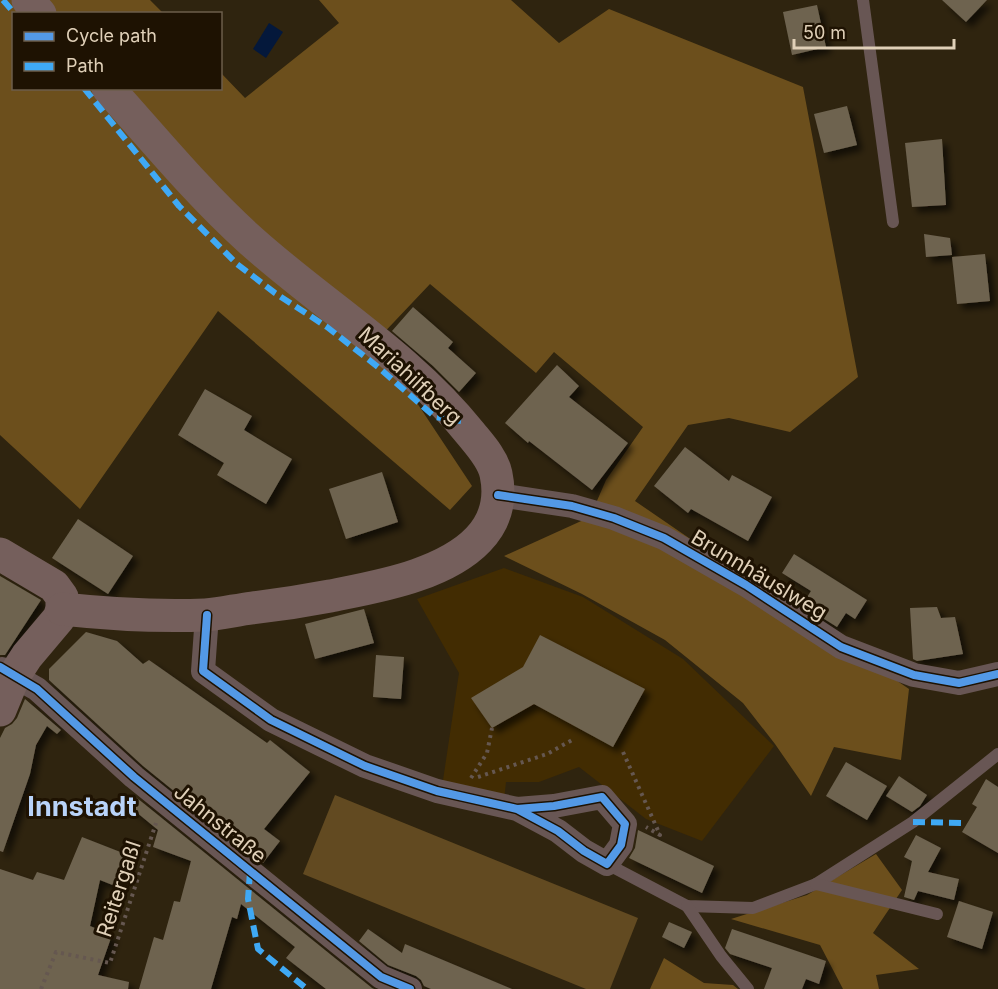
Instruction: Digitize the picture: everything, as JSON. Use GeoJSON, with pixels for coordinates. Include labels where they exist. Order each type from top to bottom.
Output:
{"type":"FeatureCollection","features":[{"type":"Feature","properties":{"kind":"main road"},"geometry":{"type":"LineString","coordinates":[[28,0],[38,12]]}},
{"type":"Feature","properties":{"kind":"main road","name":"Mariahilfberg"},"geometry":{"type":"LineString","coordinates":[[62,609],[147,615],[207,615],[308,600],[392,584],[445,565],[467,550],[485,532],[494,516],[498,495],[495,471],[483,448],[446,403],[400,361],[249,239],[202,192],[110,90]]}},
{"type":"Feature","properties":{"kind":"main road"},"geometry":{"type":"LineString","coordinates":[[0,554],[54,586],[62,597],[59,618],[27,656],[7,671],[0,710]]}},
{"type":"Feature","properties":{"kind":"street","name":"Brunnhäuslweg"},"geometry":{"type":"LineString","coordinates":[[498,495],[572,506],[614,518],[664,538],[746,585],[841,647],[914,675],[959,683],[998,674]]}},
{"type":"Feature","properties":{"kind":"street"},"geometry":{"type":"LineString","coordinates":[[207,615],[202,671],[271,720],[365,766],[437,791],[517,809],[558,831],[607,864],[621,844],[624,824],[602,797],[554,806],[517,809]]}},
{"type":"Feature","properties":{"kind":"street","name":"Jahnstraße"},"geometry":{"type":"LineString","coordinates":[[7,671],[36,689],[163,802],[381,977],[410,989]]}},
{"type":"Feature","properties":{"kind":"lane"},"geometry":{"type":"LineString","coordinates":[[863,0],[893,222]]}},
{"type":"Feature","properties":{"kind":"lane"},"geometry":{"type":"LineString","coordinates":[[607,864],[687,906],[753,908],[816,884],[913,822],[998,754]]}},
{"type":"Feature","properties":{"kind":"lane"},"geometry":{"type":"LineString","coordinates":[[816,884],[937,914]]}},
{"type":"Feature","properties":{"kind":"lane"},"geometry":{"type":"LineString","coordinates":[[687,906],[721,956],[748,989]]}},
{"type":"Feature","properties":{"kind":"path"},"geometry":{"type":"LineString","coordinates":[[471,779],[487,753],[492,728]]}},
{"type":"Feature","properties":{"kind":"path"},"geometry":{"type":"LineString","coordinates":[[461,777],[471,779],[546,754],[572,740]]}},
{"type":"Feature","properties":{"kind":"path"},"geometry":{"type":"LineString","coordinates":[[623,752],[660,835],[642,824],[624,824]]}},
{"type":"Feature","properties":{"kind":"shaded area"},"geometry":{"type":"Polygon","coordinates":[[[0,0],[150,0],[162,12],[12,12],[12,90],[222,90],[222,74],[245,98],[339,23],[319,0],[511,0],[559,43],[609,9],[803,87],[858,377],[790,432],[729,418],[688,425],[635,501],[909,689],[901,760],[834,747],[811,796],[743,703],[665,640],[582,594],[504,556],[590,517],[606,480],[643,427],[554,352],[536,373],[430,284],[376,341],[472,486],[450,510],[218,311],[80,509],[0,435],[0,0]]]}},
{"type":"Feature","properties":{"kind":"shaded area"},"geometry":{"type":"Polygon","coordinates":[[[504,568],[583,597],[683,659],[774,746],[702,841],[646,819],[579,767],[539,782],[506,782],[504,800],[442,787],[459,673],[417,599],[504,568]]]}},
{"type":"Feature","properties":{"kind":"shaded area"},"geometry":{"type":"Polygon","coordinates":[[[335,795],[638,918],[610,989],[586,989],[303,874],[335,795]]]}},
{"type":"Feature","properties":{"kind":"shaded area"},"geometry":{"type":"Polygon","coordinates":[[[876,854],[902,890],[873,933],[919,969],[876,975],[879,989],[843,989],[820,945],[731,919],[807,895],[876,854]]]}},
{"type":"Feature","properties":{"kind":"shaded area"},"geometry":{"type":"Polygon","coordinates":[[[664,958],[704,983],[733,985],[738,989],[650,989],[664,958]]]}},
{"type":"Feature","properties":{"kind":"water"},"geometry":{"type":"Polygon","coordinates":[[[269,23],[283,32],[266,58],[253,49],[269,23]]]}},
{"type":"Feature","properties":{"kind":"building"},"geometry":{"type":"Polygon","coordinates":[[[942,0],[987,0],[966,22],[942,0]]]}},
{"type":"Feature","properties":{"kind":"building"},"geometry":{"type":"Polygon","coordinates":[[[817,5],[826,47],[792,55],[783,12],[817,5]]]}},
{"type":"Feature","properties":{"kind":"building"},"geometry":{"type":"Polygon","coordinates":[[[847,106],[857,145],[824,153],[814,114],[847,106]]]}},
{"type":"Feature","properties":{"kind":"building"},"geometry":{"type":"Polygon","coordinates":[[[942,139],[946,205],[912,207],[905,143],[942,139]]]}},
{"type":"Feature","properties":{"kind":"building"},"geometry":{"type":"Polygon","coordinates":[[[924,234],[950,238],[952,255],[926,257],[924,234]]]}},
{"type":"Feature","properties":{"kind":"building"},"geometry":{"type":"Polygon","coordinates":[[[985,254],[990,301],[957,304],[952,257],[985,254]]]}},
{"type":"Feature","properties":{"kind":"building"},"geometry":{"type":"Polygon","coordinates":[[[413,307],[453,342],[448,348],[476,373],[459,392],[392,331],[413,307]]]}},
{"type":"Feature","properties":{"kind":"building"},"geometry":{"type":"Polygon","coordinates":[[[557,365],[579,386],[569,397],[628,443],[592,490],[529,441],[528,443],[505,423],[557,365]]]}},
{"type":"Feature","properties":{"kind":"building"},"geometry":{"type":"Polygon","coordinates":[[[205,389],[252,416],[244,430],[292,459],[266,504],[217,475],[224,463],[178,435],[205,389]]]}},
{"type":"Feature","properties":{"kind":"building"},"geometry":{"type":"Polygon","coordinates":[[[685,447],[729,481],[732,475],[772,497],[748,541],[691,509],[688,513],[654,486],[685,447]]]}},
{"type":"Feature","properties":{"kind":"building"},"geometry":{"type":"Polygon","coordinates":[[[382,472],[398,522],[346,539],[329,489],[382,472]]]}},
{"type":"Feature","properties":{"kind":"building"},"geometry":{"type":"Polygon","coordinates":[[[78,519],[133,556],[108,594],[52,558],[78,519]]]}},
{"type":"Feature","properties":{"kind":"building"},"geometry":{"type":"Polygon","coordinates":[[[794,554],[867,600],[855,619],[846,613],[837,627],[802,605],[811,591],[782,573],[794,554]]]}},
{"type":"Feature","properties":{"kind":"building"},"geometry":{"type":"Polygon","coordinates":[[[0,576],[41,600],[5,655],[0,655],[0,576]]]}},
{"type":"Feature","properties":{"kind":"building"},"geometry":{"type":"Polygon","coordinates":[[[937,607],[941,618],[955,617],[963,654],[917,661],[913,659],[910,608],[937,607]]]}},
{"type":"Feature","properties":{"kind":"building"},"geometry":{"type":"Polygon","coordinates":[[[364,609],[374,643],[315,659],[305,624],[364,609]]]}},
{"type":"Feature","properties":{"kind":"building"},"geometry":{"type":"Polygon","coordinates":[[[86,632],[117,641],[143,664],[149,660],[267,743],[270,740],[310,772],[264,829],[280,841],[263,863],[143,766],[49,680],[49,669],[86,632]]]}},
{"type":"Feature","properties":{"kind":"building"},"geometry":{"type":"Polygon","coordinates":[[[540,635],[645,689],[613,747],[534,704],[492,728],[471,698],[523,667],[540,635]]]}},
{"type":"Feature","properties":{"kind":"building"},"geometry":{"type":"Polygon","coordinates":[[[376,655],[404,657],[401,699],[373,697],[376,655]]]}},
{"type":"Feature","properties":{"kind":"building"},"geometry":{"type":"Polygon","coordinates":[[[25,699],[61,730],[57,734],[47,726],[36,745],[30,774],[3,852],[0,851],[0,738],[5,728],[17,718],[25,699]]]}},
{"type":"Feature","properties":{"kind":"building"},"geometry":{"type":"Polygon","coordinates":[[[846,762],[887,786],[867,820],[826,796],[846,762]]]}},
{"type":"Feature","properties":{"kind":"building"},"geometry":{"type":"Polygon","coordinates":[[[899,776],[927,795],[920,806],[912,812],[886,796],[899,776]]]}},
{"type":"Feature","properties":{"kind":"building"},"geometry":{"type":"Polygon","coordinates":[[[986,779],[998,787],[998,853],[962,832],[977,807],[972,804],[986,779]]]}},
{"type":"Feature","properties":{"kind":"building"},"geometry":{"type":"Polygon","coordinates":[[[137,798],[374,989],[326,989],[286,958],[295,947],[241,904],[237,919],[232,917],[211,989],[139,989],[154,937],[163,940],[174,901],[180,902],[191,861],[153,847],[158,830],[130,807],[137,798]]]}},
{"type":"Feature","properties":{"kind":"building"},"geometry":{"type":"Polygon","coordinates":[[[638,830],[714,866],[702,893],[629,858],[635,848],[638,830]]]}},
{"type":"Feature","properties":{"kind":"building"},"geometry":{"type":"Polygon","coordinates":[[[916,835],[941,848],[928,872],[959,879],[954,900],[918,891],[914,900],[904,897],[912,861],[904,857],[916,835]]]}},
{"type":"Feature","properties":{"kind":"building"},"geometry":{"type":"Polygon","coordinates":[[[82,837],[128,855],[115,886],[100,880],[90,926],[112,935],[98,975],[129,982],[128,989],[0,989],[0,869],[33,880],[37,872],[64,880],[82,837]]]}},
{"type":"Feature","properties":{"kind":"building"},"geometry":{"type":"Polygon","coordinates":[[[959,901],[993,912],[982,949],[947,937],[959,901]]]}},
{"type":"Feature","properties":{"kind":"building"},"geometry":{"type":"Polygon","coordinates":[[[669,922],[692,932],[684,948],[662,937],[669,922]]]}},
{"type":"Feature","properties":{"kind":"building"},"geometry":{"type":"Polygon","coordinates":[[[368,929],[402,953],[405,944],[512,989],[431,989],[424,986],[416,976],[388,965],[359,941],[368,929]]]}},
{"type":"Feature","properties":{"kind":"building"},"geometry":{"type":"Polygon","coordinates":[[[732,929],[826,961],[819,984],[806,979],[802,989],[764,989],[772,968],[730,954],[725,948],[732,929]]]}},
{"type":"Feature","properties":{"kind":"marked path"},"geometry":{"type":"LineString","coordinates":[[3,0],[13,12]]}},
{"type":"Feature","properties":{"kind":"marked path"},"geometry":{"type":"LineString","coordinates":[[86,90],[179,206],[237,264],[275,293],[327,327],[378,367],[435,417],[461,421]]}},
{"type":"Feature","properties":{"kind":"marked path"},"geometry":{"type":"LineString","coordinates":[[913,822],[962,823]]}},
{"type":"Feature","properties":{"kind":"marked path"},"geometry":{"type":"LineString","coordinates":[[250,872],[248,899],[258,949],[307,989]]}},
{"type":"Feature","properties":{"kind":"cycle path"},"geometry":{"type":"LineString","coordinates":[[498,495],[572,506],[614,518],[664,538],[746,585],[841,647],[914,675],[959,683],[998,674]]}},
{"type":"Feature","properties":{"kind":"cycle path"},"geometry":{"type":"LineString","coordinates":[[207,615],[203,671],[271,720],[365,766],[437,791],[517,809],[558,831],[584,851],[607,864],[621,845],[625,824],[602,797],[554,806],[517,809]]}},
{"type":"Feature","properties":{"kind":"cycle path"},"geometry":{"type":"LineString","coordinates":[[0,667],[37,689],[134,777],[381,977],[410,989]]}},
{"type":"Feature","properties":{"kind":"district","name":"Innstadt"},"geometry":{"type":"Point","coordinates":[82,807]}}]}
